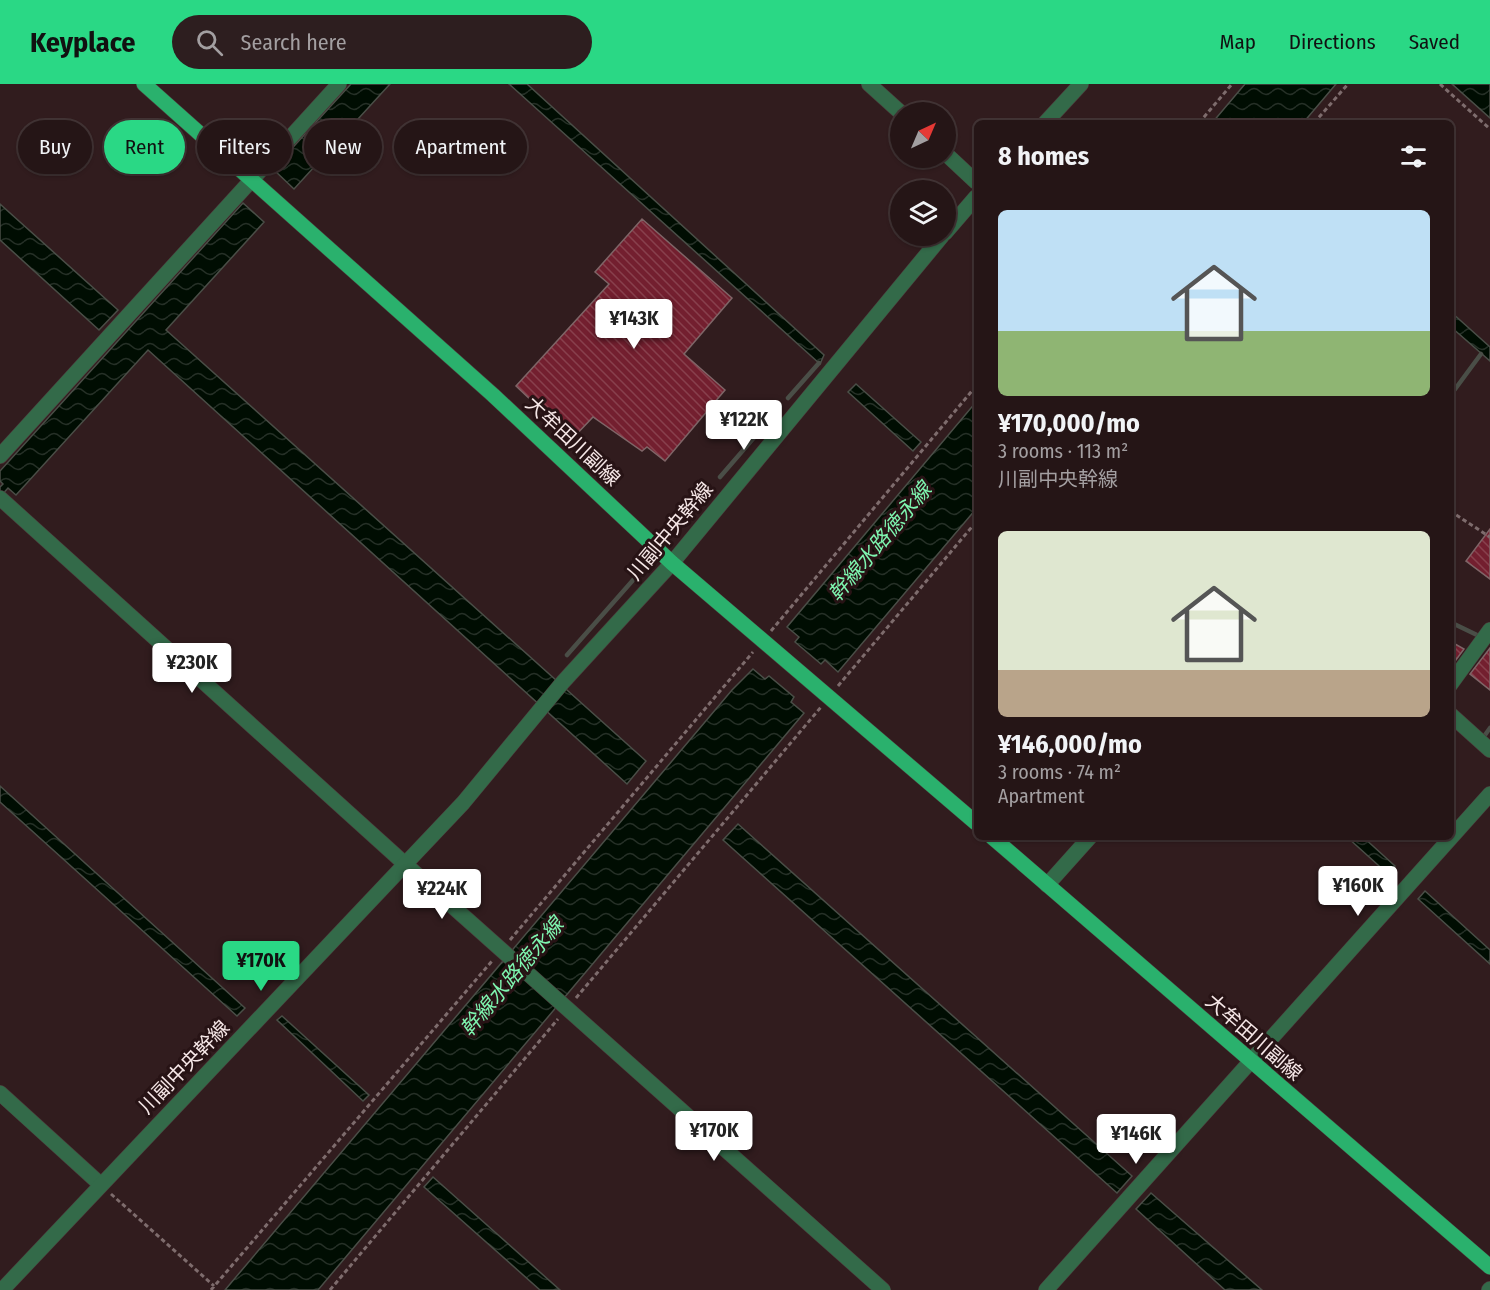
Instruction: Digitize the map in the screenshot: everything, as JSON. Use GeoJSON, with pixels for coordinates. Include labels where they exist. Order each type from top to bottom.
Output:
{"type":"FeatureCollection","features":[{"type":"Feature","properties":{"kind":"main road","name":"大牟田川副線"},"geometry":{"type":"LineString","coordinates":[[144,84],[494,395],[672,563],[830,696],[974,822]]}},
{"type":"Feature","properties":{"kind":"main road","name":"大牟田川副線"},"geometry":{"type":"LineString","coordinates":[[995,840],[1490,1267]]}},
{"type":"Feature","properties":{"kind":"street"},"geometry":{"type":"LineString","coordinates":[[0,456],[339,84]]}},
{"type":"Feature","properties":{"kind":"street"},"geometry":{"type":"LineString","coordinates":[[869,84],[890,103]]}},
{"type":"Feature","properties":{"kind":"street"},"geometry":{"type":"LineString","coordinates":[[1048,120],[1081,84]]}},
{"type":"Feature","properties":{"kind":"street"},"geometry":{"type":"LineString","coordinates":[[956,163],[974,180]]}},
{"type":"Feature","properties":{"kind":"street","name":"川副中央幹線"},"geometry":{"type":"LineString","coordinates":[[956,220],[974,199]]}},
{"type":"Feature","properties":{"kind":"street","name":"川副中央幹線"},"geometry":{"type":"LineString","coordinates":[[2,1290],[463,803],[563,682],[672,563],[934,246]]}},
{"type":"Feature","properties":{"kind":"street"},"geometry":{"type":"LineString","coordinates":[[0,498],[501,951],[883,1290]]}},
{"type":"Feature","properties":{"kind":"street"},"geometry":{"type":"LineString","coordinates":[[1454,680],[1490,630]]}},
{"type":"Feature","properties":{"kind":"street"},"geometry":{"type":"LineString","coordinates":[[1454,718],[1490,750]]}},
{"type":"Feature","properties":{"kind":"street"},"geometry":{"type":"LineString","coordinates":[[1454,834],[1490,794]]}},
{"type":"Feature","properties":{"kind":"street"},"geometry":{"type":"LineString","coordinates":[[1047,885],[1087,840]]}},
{"type":"Feature","properties":{"kind":"street"},"geometry":{"type":"LineString","coordinates":[[1046,1290],[1449,840]]}},
{"type":"Feature","properties":{"kind":"street"},"geometry":{"type":"LineString","coordinates":[[0,1094],[100,1184]]}},
{"type":"Feature","properties":{"kind":"path"},"geometry":{"type":"LineString","coordinates":[[1202,120],[1232,84]]}},
{"type":"Feature","properties":{"kind":"path"},"geometry":{"type":"LineString","coordinates":[[1317,120],[1348,84]]}},
{"type":"Feature","properties":{"kind":"path"},"geometry":{"type":"LineString","coordinates":[[1440,84],[1490,129]]}},
{"type":"Feature","properties":{"kind":"path"},"geometry":{"type":"LineString","coordinates":[[211,1290],[501,951],[974,389]]}},
{"type":"Feature","properties":{"kind":"path"},"geometry":{"type":"LineString","coordinates":[[1454,514],[1490,537]]}},
{"type":"Feature","properties":{"kind":"path"},"geometry":{"type":"LineString","coordinates":[[330,1290],[974,524]]}},
{"type":"Feature","properties":{"kind":"path"},"geometry":{"type":"LineString","coordinates":[[100,1184],[214,1286]]}},
{"type":"Feature","properties":{"kind":"water"},"geometry":{"type":"Polygon","coordinates":[[[351,84],[390,84],[357,120],[318,120],[351,84]]]}},
{"type":"Feature","properties":{"kind":"water"},"geometry":{"type":"Polygon","coordinates":[[[509,84],[527,84],[824,355],[820,364],[509,84]]]}},
{"type":"Feature","properties":{"kind":"water"},"geometry":{"type":"Polygon","coordinates":[[[1245,84],[1336,84],[1306,120],[1215,120],[1245,84]]]}},
{"type":"Feature","properties":{"kind":"water"},"geometry":{"type":"Polygon","coordinates":[[[1452,84],[1490,84],[1490,118],[1452,84]]]}},
{"type":"Feature","properties":{"kind":"water"},"geometry":{"type":"Polygon","coordinates":[[[304,135],[304,174],[308,174],[294,189],[278,174],[292,174],[292,148],[304,135]]]}},
{"type":"Feature","properties":{"kind":"water"},"geometry":{"type":"Polygon","coordinates":[[[243,203],[264,222],[166,330],[646,761],[627,784],[148,350],[16,495],[8,488],[0,497],[0,487],[3,484],[0,481],[0,471],[243,203]]]}},
{"type":"Feature","properties":{"kind":"water"},"geometry":{"type":"Polygon","coordinates":[[[0,204],[118,310],[99,330],[0,240],[0,204]]]}},
{"type":"Feature","properties":{"kind":"water"},"geometry":{"type":"Polygon","coordinates":[[[1454,315],[1490,347],[1490,361],[1454,330],[1454,315]]]}},
{"type":"Feature","properties":{"kind":"water"},"geometry":{"type":"Polygon","coordinates":[[[856,384],[921,442],[913,451],[848,392],[856,384]]]}},
{"type":"Feature","properties":{"kind":"water","name":"幹線水路徳永線"},"geometry":{"type":"Polygon","coordinates":[[[974,404],[974,511],[838,672],[825,660],[821,664],[795,642],[799,637],[787,627],[974,404]]]}},
{"type":"Feature","properties":{"kind":"water","name":"幹線水路徳永線"},"geometry":{"type":"Polygon","coordinates":[[[753,669],[765,679],[769,676],[794,697],[791,702],[804,713],[318,1290],[225,1290],[732,690],[753,669]]]}},
{"type":"Feature","properties":{"kind":"water"},"geometry":{"type":"Polygon","coordinates":[[[0,786],[245,1008],[237,1016],[0,802],[0,786]]]}},
{"type":"Feature","properties":{"kind":"water"},"geometry":{"type":"Polygon","coordinates":[[[738,824],[1132,1176],[1117,1193],[723,840],[738,824]]]}},
{"type":"Feature","properties":{"kind":"water"},"geometry":{"type":"Polygon","coordinates":[[[1350,840],[1366,840],[1395,866],[1388,874],[1350,840]]]}},
{"type":"Feature","properties":{"kind":"water"},"geometry":{"type":"Polygon","coordinates":[[[1425,891],[1490,950],[1490,964],[1418,899],[1425,891]]]}},
{"type":"Feature","properties":{"kind":"water"},"geometry":{"type":"Polygon","coordinates":[[[282,1016],[369,1095],[363,1101],[277,1020],[282,1016]]]}},
{"type":"Feature","properties":{"kind":"water"},"geometry":{"type":"Polygon","coordinates":[[[433,1177],[560,1290],[540,1290],[424,1187],[433,1177]]]}},
{"type":"Feature","properties":{"kind":"water"},"geometry":{"type":"Polygon","coordinates":[[[1151,1193],[1262,1290],[1225,1290],[1136,1209],[1151,1193]]]}},
{"type":"Feature","properties":{"kind":"building"},"geometry":{"type":"Polygon","coordinates":[[[642,219],[732,298],[684,354],[725,390],[665,461],[647,447],[642,451],[593,417],[572,439],[516,386],[609,284],[595,272],[642,219]]]}},
{"type":"Feature","properties":{"kind":"building"},"geometry":{"type":"Polygon","coordinates":[[[1490,529],[1490,579],[1466,561],[1490,529]]]}},
{"type":"Feature","properties":{"kind":"building"},"geometry":{"type":"Polygon","coordinates":[[[1454,645],[1464,649],[1454,663],[1454,645]]]}},
{"type":"Feature","properties":{"kind":"building"},"geometry":{"type":"Polygon","coordinates":[[[1490,648],[1490,690],[1470,674],[1490,648]]]}},
{"type":"Feature","properties":{"kind":"waterway"},"geometry":{"type":"LineString","coordinates":[[1454,391],[1481,354]]}},
{"type":"Feature","properties":{"kind":"waterway"},"geometry":{"type":"LineString","coordinates":[[788,398],[819,363]]}},
{"type":"Feature","properties":{"kind":"waterway"},"geometry":{"type":"LineString","coordinates":[[720,477],[771,418]]}},
{"type":"Feature","properties":{"kind":"waterway"},"geometry":{"type":"LineString","coordinates":[[684,519],[705,495]]}},
{"type":"Feature","properties":{"kind":"waterway"},"geometry":{"type":"LineString","coordinates":[[567,655],[634,579]]}},
{"type":"Feature","properties":{"kind":"waterway"},"geometry":{"type":"LineString","coordinates":[[1454,624],[1477,635]]}},
{"type":"Feature","properties":{"kind":"waterway"},"geometry":{"type":"LineString","coordinates":[[1485,735],[1490,728]]}}]}
